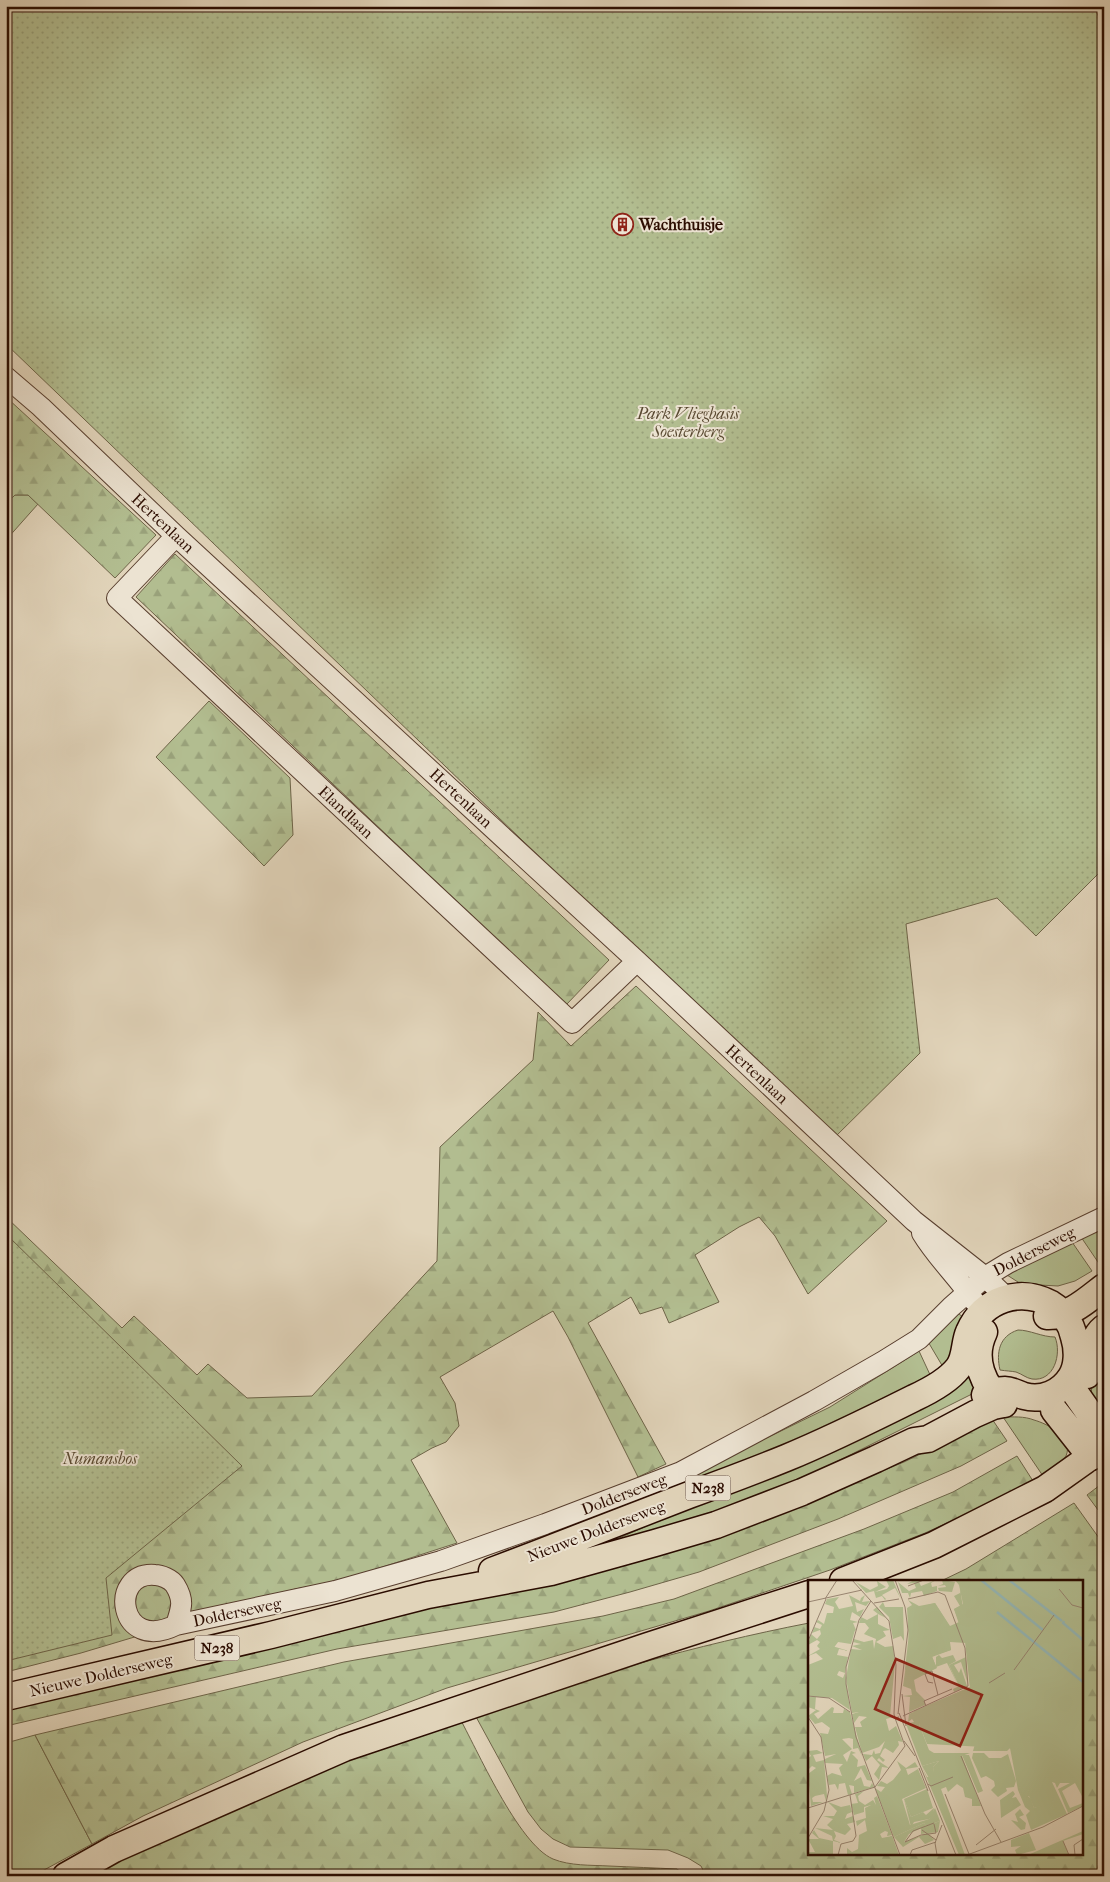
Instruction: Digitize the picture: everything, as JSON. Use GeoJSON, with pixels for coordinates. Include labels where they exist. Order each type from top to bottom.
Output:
{"type":"FeatureCollection","features":[{"type":"Feature","properties":{"kind":"main road","name":"N238"},"geometry":{"type":"LineString","coordinates":[[984,1320],[1018,1310],[1054,1316],[1059,1310],[1061,1303],[1104,1274]]}},
{"type":"Feature","properties":{"kind":"main road"},"geometry":{"type":"LineString","coordinates":[[1059,1310],[1070,1311],[1104,1288]]}},
{"type":"Feature","properties":{"kind":"main road","name":"N238"},"geometry":{"type":"LineString","coordinates":[[984,1320],[988,1307],[1006,1297],[1022,1295],[1034,1297],[1059,1310]]}},
{"type":"Feature","properties":{"kind":"main road"},"geometry":{"type":"LineString","coordinates":[[1059,1310],[1070,1326],[1076,1346],[1073,1387],[1104,1434]]}},
{"type":"Feature","properties":{"kind":"main road"},"geometry":{"type":"LineString","coordinates":[[846,1580],[934,1545],[1045,1489],[1097,1452],[1054,1410],[1038,1413],[1025,1412],[997,1398],[983,1379],[978,1356],[984,1320]]}},
{"type":"Feature","properties":{"kind":"main road","name":"Nieuwe Dolderseweg"},"geometry":{"type":"LineString","coordinates":[[428,1595],[786,1458],[917,1397],[944,1381],[959,1366],[968,1333],[984,1320]]}},
{"type":"Feature","properties":{"kind":"main road","name":"N238"},"geometry":{"type":"LineString","coordinates":[[997,1398],[1003,1390],[1039,1398],[1083,1385],[1092,1357],[1093,1342],[1104,1328]]}},
{"type":"Feature","properties":{"kind":"main road","name":"N238"},"geometry":{"type":"LineString","coordinates":[[1054,1410],[1063,1405],[1073,1387]]}},
{"type":"Feature","properties":{"kind":"main road","name":"Nieuwe Dolderseweg"},"geometry":{"type":"LineString","coordinates":[[6,1698],[271,1635],[428,1595],[551,1572],[716,1525],[802,1492],[876,1460],[914,1441],[928,1439],[984,1410],[997,1398]]}},
{"type":"Feature","properties":{"kind":"main road"},"geometry":{"type":"LineString","coordinates":[[66,1876],[114,1849],[344,1748],[808,1594]]}},
{"type":"Feature","properties":{"kind":"street","name":"Hertenlaan"},"geometry":{"type":"LineString","coordinates":[[6,377],[41,407],[176,536],[637,961],[914,1221],[985,1277],[1006,1297]]}},
{"type":"Feature","properties":{"kind":"street","name":"Elandlaan"},"geometry":{"type":"LineString","coordinates":[[176,536],[117,598],[572,1023],[637,961]]}},
{"type":"Feature","properties":{"kind":"street","name":"Dolderseweg"},"geometry":{"type":"LineString","coordinates":[[176,1625],[334,1591],[441,1560],[545,1524],[681,1472],[814,1401],[882,1362],[919,1339],[967,1291],[985,1277],[1008,1263],[1104,1216]]}},
{"type":"Feature","properties":{"kind":"street","name":"Hertenlaan"},"geometry":{"type":"LineString","coordinates":[[914,1221],[933,1251],[967,1291],[984,1320]]}},
{"type":"Feature","properties":{"kind":"green space","name":"Park Vliegbasis Soesterberg"},"geometry":{"type":"Polygon","coordinates":[[[6,6],[1094,6],[1104,30],[1104,868],[1036,936],[997,898],[906,924],[920,1053],[833,1139],[6,344],[6,6]]]}},
{"type":"Feature","properties":{"kind":"green space"},"geometry":{"type":"Polygon","coordinates":[[[6,397],[156,535],[115,578],[28,495],[15,495],[6,504],[6,397]]]}},
{"type":"Feature","properties":{"kind":"green space"},"geometry":{"type":"Polygon","coordinates":[[[15,495],[28,495],[38,504],[6,540],[6,504],[15,495]]]}},
{"type":"Feature","properties":{"kind":"green space"},"geometry":{"type":"Polygon","coordinates":[[[175,554],[609,960],[566,1005],[136,597],[175,554]]]}},
{"type":"Feature","properties":{"kind":"green space"},"geometry":{"type":"Polygon","coordinates":[[[209,701],[290,778],[293,835],[264,866],[156,757],[209,701]]]}},
{"type":"Feature","properties":{"kind":"green space"},"geometry":{"type":"Polygon","coordinates":[[[636,986],[887,1221],[808,1294],[775,1236],[759,1217],[739,1227],[695,1255],[719,1302],[669,1323],[662,1307],[640,1314],[631,1297],[588,1323],[666,1464],[638,1477],[568,1337],[553,1311],[440,1377],[455,1403],[459,1426],[446,1442],[411,1460],[457,1543],[339,1581],[295,1589],[81,1653],[6,1672],[6,1217],[122,1328],[134,1316],[197,1375],[208,1364],[247,1398],[312,1396],[437,1261],[440,1147],[533,1060],[538,1012],[571,1046],[636,986]]]}},
{"type":"Feature","properties":{"kind":"green space"},"geometry":{"type":"Polygon","coordinates":[[[1104,1226],[1104,1262],[1100,1265],[1081,1237],[1104,1226]]]}},
{"type":"Feature","properties":{"kind":"green space","name":"Numansbos"},"geometry":{"type":"Polygon","coordinates":[[[6,1234],[242,1466],[106,1578],[112,1635],[6,1661],[6,1234]]]}},
{"type":"Feature","properties":{"kind":"green space"},"geometry":{"type":"Polygon","coordinates":[[[1072,1242],[1092,1271],[1075,1281],[1058,1286],[1021,1284],[1007,1275],[1072,1242]]]}},
{"type":"Feature","properties":{"kind":"green space"},"geometry":{"type":"Polygon","coordinates":[[[958,1313],[965,1319],[955,1353],[943,1367],[927,1340],[958,1313]]]}},
{"type":"Feature","properties":{"kind":"green space"},"geometry":{"type":"Polygon","coordinates":[[[1018,1330],[1055,1337],[1057,1359],[1051,1372],[1046,1376],[1040,1379],[1032,1379],[1016,1372],[1000,1370],[998,1357],[1000,1346],[1007,1336],[1018,1330]]]}},
{"type":"Feature","properties":{"kind":"green space"},"geometry":{"type":"Polygon","coordinates":[[[919,1351],[932,1379],[835,1425],[645,1504],[650,1495],[830,1407],[919,1351]]]}},
{"type":"Feature","properties":{"kind":"green space"},"geometry":{"type":"Polygon","coordinates":[[[1104,1358],[1104,1412],[1091,1396],[1092,1383],[1104,1358]]]}},
{"type":"Feature","properties":{"kind":"green space"},"geometry":{"type":"Polygon","coordinates":[[[966,1371],[976,1392],[806,1477],[752,1501],[645,1536],[617,1539],[808,1455],[966,1371]]]}},
{"type":"Feature","properties":{"kind":"green space"},"geometry":{"type":"Polygon","coordinates":[[[1003,1417],[1026,1418],[1052,1428],[1063,1437],[1066,1443],[1066,1456],[1056,1467],[1043,1476],[1003,1417]]]}},
{"type":"Feature","properties":{"kind":"green space"},"geometry":{"type":"Polygon","coordinates":[[[992,1419],[1007,1441],[961,1466],[838,1519],[699,1572],[554,1612],[337,1649],[6,1726],[6,1704],[770,1517],[904,1462],[992,1419]]]}},
{"type":"Feature","properties":{"kind":"green space"},"geometry":{"type":"Polygon","coordinates":[[[1017,1456],[1033,1481],[1017,1491],[925,1533],[830,1570],[709,1611],[447,1688],[303,1742],[143,1816],[92,1844],[35,1735],[344,1662],[603,1616],[674,1599],[864,1529],[953,1492],[1017,1456]]]}},
{"type":"Feature","properties":{"kind":"green space"},"geometry":{"type":"Polygon","coordinates":[[[1104,1482],[1104,1518],[1087,1495],[1104,1482]]]}},
{"type":"Feature","properties":{"kind":"green space"},"geometry":{"type":"Polygon","coordinates":[[[1074,1503],[1104,1545],[1104,1847],[1095,1876],[706,1876],[701,1866],[688,1858],[668,1850],[570,1847],[553,1839],[541,1829],[528,1812],[475,1715],[640,1663],[724,1641],[808,1623],[808,1854],[1082,1854],[1082,1580],[943,1580],[966,1569],[1074,1503]]]}},
{"type":"Feature","properties":{"kind":"green space"},"geometry":{"type":"Polygon","coordinates":[[[458,1715],[487,1772],[513,1816],[526,1835],[540,1850],[553,1859],[566,1863],[677,1869],[686,1876],[85,1876],[189,1823],[458,1715]]]}},
{"type":"Feature","properties":{"kind":"green space"},"geometry":{"type":"Polygon","coordinates":[[[35,1735],[92,1844],[33,1876],[6,1876],[6,1743],[35,1735]]]}},
{"type":"Feature","properties":{"kind":"place","name":"Wachthuisje"},"geometry":{"type":"Point","coordinates":[623,224]}}]}
